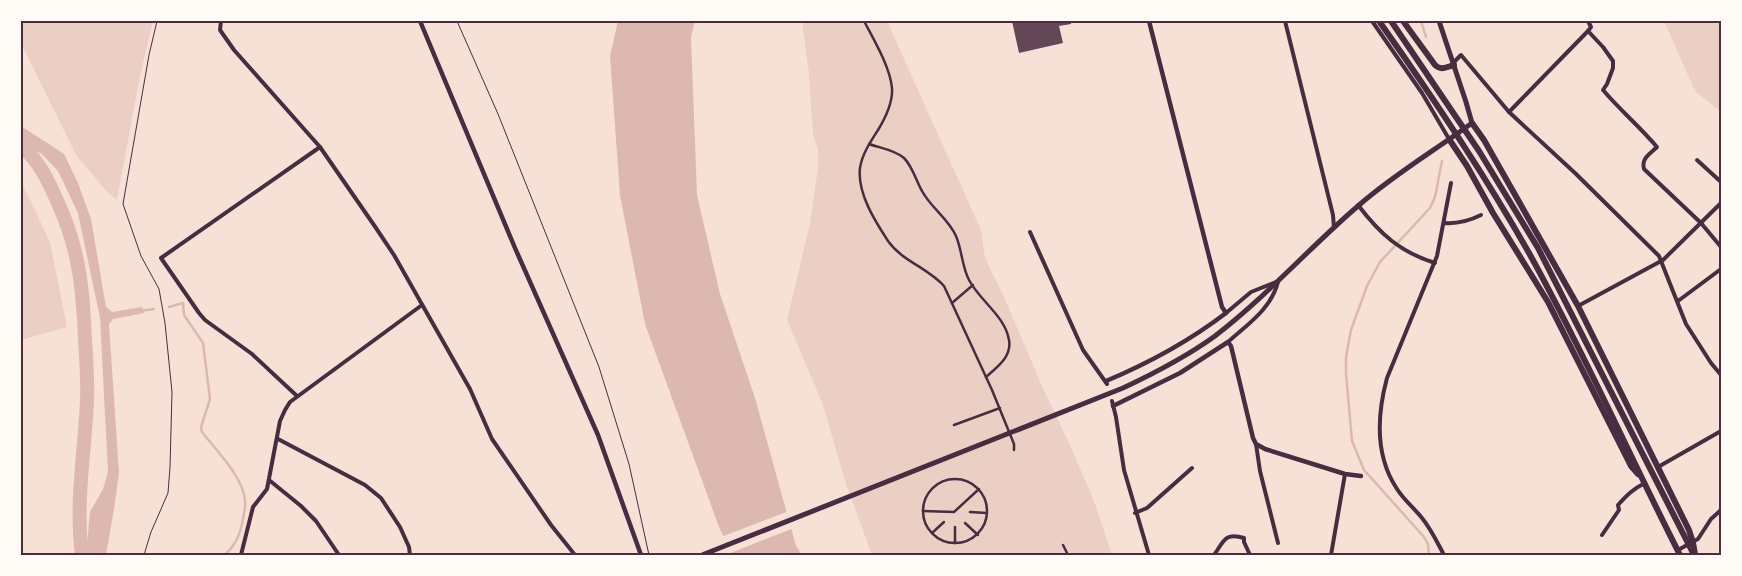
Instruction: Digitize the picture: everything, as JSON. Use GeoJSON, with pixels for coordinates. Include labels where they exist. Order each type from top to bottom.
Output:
{"type":"FeatureCollection","features":[{"type":"Feature","properties":{"kind":"highway"},"geometry":{"type":"LineString","coordinates":[[1379,21],[1471,157],[1528,252],[1600,390],[1679,552]]}},
{"type":"Feature","properties":{"kind":"highway"},"geometry":{"type":"LineString","coordinates":[[1391,21],[1480,151],[1538,248],[1691,544]]}},
{"type":"Feature","properties":{"kind":"highway"},"geometry":{"type":"LineString","coordinates":[[1403,21],[1435,66],[1445,68],[1454,65]]}},
{"type":"Feature","properties":{"kind":"highway"},"geometry":{"type":"LineString","coordinates":[[1472,123],[1484,140],[1578,306],[1658,467],[1694,555]]}},
{"type":"Feature","properties":{"kind":"highway"},"geometry":{"type":"LineString","coordinates":[[1449,139],[1467,166],[1492,213],[1548,302],[1631,466],[1645,483]]}},
{"type":"Feature","properties":{"kind":"main road"},"geometry":{"type":"LineString","coordinates":[[702,555],[1075,407],[1148,376],[1213,337],[1278,282],[1358,206],[1397,175],[1472,123],[1439,21]]}},
{"type":"Feature","properties":{"kind":"street"},"geometry":{"type":"LineString","coordinates":[[221,21],[220,30],[234,50],[320,147],[394,255],[470,390],[492,439],[546,518],[574,555]]}},
{"type":"Feature","properties":{"kind":"street"},"geometry":{"type":"LineString","coordinates":[[420,21],[514,248],[598,435],[641,555]]}},
{"type":"Feature","properties":{"kind":"street"},"geometry":{"type":"LineString","coordinates":[[864,21],[888,72],[892,87],[890,106],[869,144],[860,167],[860,180],[864,196],[874,218],[896,250],[944,286],[1000,408],[1014,444],[1014,450]]}},
{"type":"Feature","properties":{"kind":"street"},"geometry":{"type":"LineString","coordinates":[[1149,21],[1222,307],[1226,313]]}},
{"type":"Feature","properties":{"kind":"street"},"geometry":{"type":"LineString","coordinates":[[1285,21],[1334,215],[1334,228]]}},
{"type":"Feature","properties":{"kind":"street"},"geometry":{"type":"LineString","coordinates":[[1372,21],[1422,93],[1449,139]]}},
{"type":"Feature","properties":{"kind":"street"},"geometry":{"type":"LineString","coordinates":[[1509,112],[1588,31],[1591,27],[1588,21]]}},
{"type":"Feature","properties":{"kind":"street"},"geometry":{"type":"LineString","coordinates":[[1588,31],[1613,61],[1613,68],[1603,90],[1657,147],[1644,158],[1644,169],[1701,222],[1721,247]]}},
{"type":"Feature","properties":{"kind":"street"},"geometry":{"type":"LineString","coordinates":[[1454,65],[1461,55],[1509,112],[1575,173],[1662,260],[1686,324],[1721,375]]}},
{"type":"Feature","properties":{"kind":"street"},"geometry":{"type":"LineString","coordinates":[[869,144],[898,154],[910,165],[921,191],[948,222],[956,236],[968,279],[1003,326],[1009,340],[1009,351],[1003,361],[986,376]]}},
{"type":"Feature","properties":{"kind":"street"},"geometry":{"type":"LineString","coordinates":[[296,396],[252,354],[205,320],[161,258],[320,147]]}},
{"type":"Feature","properties":{"kind":"street"},"geometry":{"type":"LineString","coordinates":[[1697,160],[1721,182]]}},
{"type":"Feature","properties":{"kind":"street"},"geometry":{"type":"LineString","coordinates":[[1444,555],[1429,528],[1401,494],[1385,467],[1381,451],[1380,429],[1387,378],[1435,263],[1451,183]]}},
{"type":"Feature","properties":{"kind":"street"},"geometry":{"type":"LineString","coordinates":[[1578,306],[1662,260],[1721,203]]}},
{"type":"Feature","properties":{"kind":"street"},"geometry":{"type":"LineString","coordinates":[[1358,206],[1380,232],[1398,247],[1435,263]]}},
{"type":"Feature","properties":{"kind":"street"},"geometry":{"type":"LineString","coordinates":[[1444,223],[1455,224],[1481,215]]}},
{"type":"Feature","properties":{"kind":"street"},"geometry":{"type":"LineString","coordinates":[[1030,232],[1083,350],[1106,383],[1168,352],[1206,328],[1251,292],[1278,282]]}},
{"type":"Feature","properties":{"kind":"street"},"geometry":{"type":"LineString","coordinates":[[1678,301],[1721,269]]}},
{"type":"Feature","properties":{"kind":"street"},"geometry":{"type":"LineString","coordinates":[[1149,555],[1124,470],[1113,403],[1180,373],[1228,342],[1265,309],[1276,291],[1278,282]]}},
{"type":"Feature","properties":{"kind":"street"},"geometry":{"type":"LineString","coordinates":[[952,303],[973,286]]}},
{"type":"Feature","properties":{"kind":"street"},"geometry":{"type":"LineString","coordinates":[[240,555],[252,507],[267,489],[284,410],[296,396],[422,306]]}},
{"type":"Feature","properties":{"kind":"street"},"geometry":{"type":"LineString","coordinates":[[1228,342],[1231,346],[1256,444],[1256,455],[1278,543]]}},
{"type":"Feature","properties":{"kind":"street"},"geometry":{"type":"LineString","coordinates":[[954,425],[1000,408]]}},
{"type":"Feature","properties":{"kind":"street"},"geometry":{"type":"LineString","coordinates":[[1658,467],[1721,431]]}},
{"type":"Feature","properties":{"kind":"street"},"geometry":{"type":"LineString","coordinates":[[278,439],[365,485],[381,498],[400,527],[409,546],[410,555]]}},
{"type":"Feature","properties":{"kind":"street"},"geometry":{"type":"LineString","coordinates":[[1256,444],[1265,449],[1344,474],[1361,476]]}},
{"type":"Feature","properties":{"kind":"street"},"geometry":{"type":"LineString","coordinates":[[1136,513],[1146,508],[1192,468]]}},
{"type":"Feature","properties":{"kind":"street"},"geometry":{"type":"LineString","coordinates":[[1330,555],[1344,474]]}},
{"type":"Feature","properties":{"kind":"street"},"geometry":{"type":"LineString","coordinates":[[953,479],[971,483],[979,489],[984,496],[988,513],[978,535],[971,540],[955,544],[939,539],[932,533],[927,527],[923,511],[929,493],[935,486],[943,481],[953,479]]}},
{"type":"Feature","properties":{"kind":"street"},"geometry":{"type":"LineString","coordinates":[[269,480],[316,521],[339,555]]}},
{"type":"Feature","properties":{"kind":"street"},"geometry":{"type":"LineString","coordinates":[[1602,534],[1619,510],[1618,505],[1627,494],[1645,483]]}},
{"type":"Feature","properties":{"kind":"street"},"geometry":{"type":"LineString","coordinates":[[923,511],[954,512],[979,489]]}},
{"type":"Feature","properties":{"kind":"street"},"geometry":{"type":"LineString","coordinates":[[1679,552],[1698,539],[1711,519],[1721,510]]}},
{"type":"Feature","properties":{"kind":"street"},"geometry":{"type":"LineString","coordinates":[[970,512],[988,513]]}},
{"type":"Feature","properties":{"kind":"street"},"geometry":{"type":"LineString","coordinates":[[932,533],[944,522]]}},
{"type":"Feature","properties":{"kind":"street"},"geometry":{"type":"LineString","coordinates":[[966,523],[978,535]]}},
{"type":"Feature","properties":{"kind":"street"},"geometry":{"type":"LineString","coordinates":[[955,527],[955,544]]}},
{"type":"Feature","properties":{"kind":"street"},"geometry":{"type":"LineString","coordinates":[[1214,555],[1226,538],[1234,534],[1244,538],[1250,555]]}},
{"type":"Feature","properties":{"kind":"street"},"geometry":{"type":"LineString","coordinates":[[1064,546],[1068,555]]}},
{"type":"Feature","properties":{"kind":"path"},"geometry":{"type":"LineString","coordinates":[[144,555],[151,532],[168,493],[172,392],[166,323],[159,289],[141,256],[123,204],[149,55],[157,21]]}},
{"type":"Feature","properties":{"kind":"path"},"geometry":{"type":"LineString","coordinates":[[457,21],[501,123],[599,367],[628,464],[649,555]]}},
{"type":"Feature","properties":{"kind":"shaded area"},"geometry":{"type":"Polygon","coordinates":[[[21,21],[153,21],[140,76],[117,200],[108,193],[76,155],[21,43],[21,21]]]}},
{"type":"Feature","properties":{"kind":"shaded area"},"geometry":{"type":"Polygon","coordinates":[[[618,21],[695,21],[691,37],[697,195],[720,294],[755,398],[796,546],[802,555],[732,555],[719,527],[645,324],[620,195],[610,56],[618,21]]]}},
{"type":"Feature","properties":{"kind":"shaded area"},"geometry":{"type":"Polygon","coordinates":[[[802,21],[887,21],[981,230],[985,258],[1070,445],[1095,504],[1112,555],[872,555],[846,484],[823,405],[787,320],[810,223],[818,168],[818,149],[813,136],[809,74],[802,21]]]}},
{"type":"Feature","properties":{"kind":"shaded area"},"geometry":{"type":"Polygon","coordinates":[[[1664,21],[1721,21],[1721,112],[1695,91],[1664,21]]]}},
{"type":"Feature","properties":{"kind":"shaded area"},"geometry":{"type":"Polygon","coordinates":[[[21,126],[64,154],[78,183],[91,219],[106,307],[112,312],[142,307],[144,313],[113,319],[109,324],[119,473],[106,555],[86,555],[90,512],[103,489],[108,472],[100,318],[78,213],[58,171],[42,154],[21,144],[21,126]]]}},
{"type":"Feature","properties":{"kind":"shaded area"},"geometry":{"type":"Polygon","coordinates":[[[21,181],[50,242],[67,327],[21,340],[21,181]]]}},
{"type":"Feature","properties":{"kind":"pier"},"geometry":{"type":"Polygon","coordinates":[[[789,511],[794,528],[728,554],[721,537],[789,511]]]}},
{"type":"Feature","properties":{"kind":"building"},"geometry":{"type":"Polygon","coordinates":[[[1012,21],[1071,21],[1071,24],[1059,26],[1063,43],[1019,53],[1012,21]]]}},
{"type":"Feature","properties":{"kind":"waterway"},"geometry":{"type":"LineString","coordinates":[[1421,21],[1426,37]]}},
{"type":"Feature","properties":{"kind":"waterway"},"geometry":{"type":"LineString","coordinates":[[21,146],[33,158],[51,187],[71,236],[79,270],[83,303],[87,385],[80,497],[82,555]]}},
{"type":"Feature","properties":{"kind":"waterway"},"geometry":{"type":"LineString","coordinates":[[1429,555],[1428,544],[1424,537],[1364,470],[1352,441],[1346,357],[1351,330],[1367,286],[1380,262],[1430,208],[1435,197],[1442,161]]}},
{"type":"Feature","properties":{"kind":"waterway"},"geometry":{"type":"LineString","coordinates":[[169,307],[183,303],[184,315],[203,343],[210,399],[201,427],[202,432],[235,474],[243,492],[245,507],[241,529],[234,544],[225,555]]}},
{"type":"Feature","properties":{"kind":"waterway"},"geometry":{"type":"LineString","coordinates":[[140,311],[154,309]]}}]}
